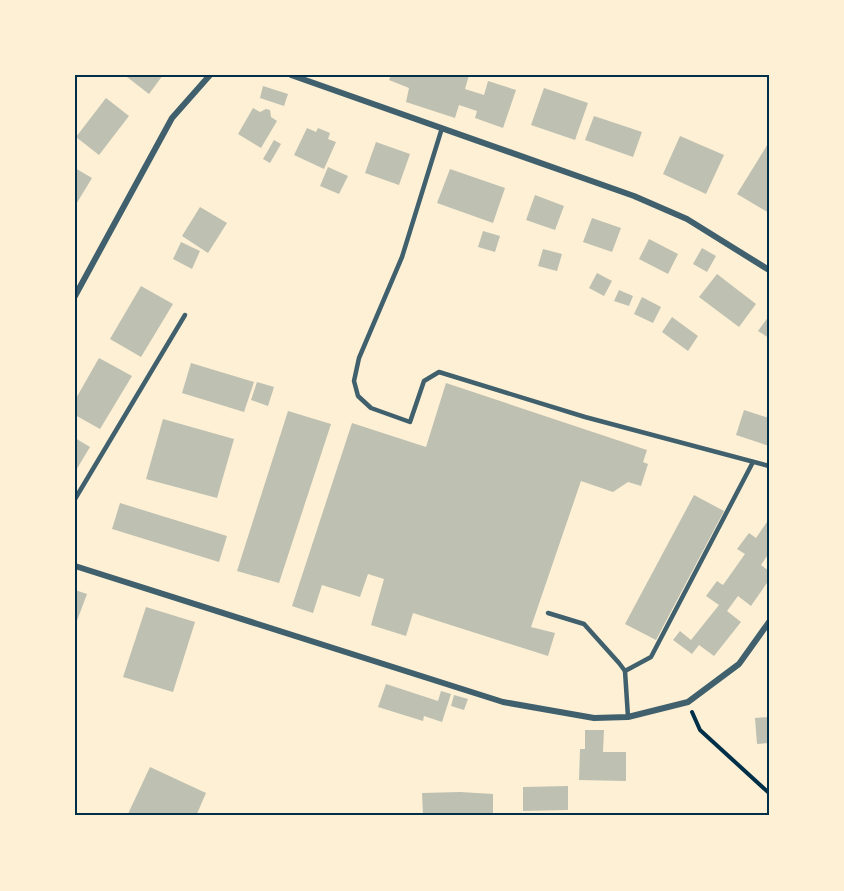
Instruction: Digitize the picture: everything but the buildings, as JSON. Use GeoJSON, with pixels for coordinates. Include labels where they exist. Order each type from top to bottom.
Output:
{"type":"FeatureCollection","features":[{"type":"Feature","properties":{"kind":"street"},"geometry":{"type":"LineString","coordinates":[[75,296],[172,118],[210,75]]}},
{"type":"Feature","properties":{"kind":"street"},"geometry":{"type":"LineString","coordinates":[[291,75],[634,196],[687,219],[769,270]]}},
{"type":"Feature","properties":{"kind":"street"},"geometry":{"type":"LineString","coordinates":[[75,566],[503,702],[594,718],[628,717],[688,702],[739,664],[769,622]]}},
{"type":"Feature","properties":{"kind":"lane"},"geometry":{"type":"LineString","coordinates":[[442,128],[402,257],[359,358],[354,381],[358,396],[371,408],[410,422],[424,381],[439,372],[585,417],[769,466]]}},
{"type":"Feature","properties":{"kind":"lane"},"geometry":{"type":"LineString","coordinates":[[75,499],[185,315]]}},
{"type":"Feature","properties":{"kind":"lane"},"geometry":{"type":"LineString","coordinates":[[625,670],[651,657],[753,462]]}},
{"type":"Feature","properties":{"kind":"lane"},"geometry":{"type":"LineString","coordinates":[[548,613],[584,624],[625,670],[628,717]]}},
{"type":"Feature","properties":{"kind":"path"},"geometry":{"type":"LineString","coordinates":[[688,702],[700,730],[769,793]]}}]}
